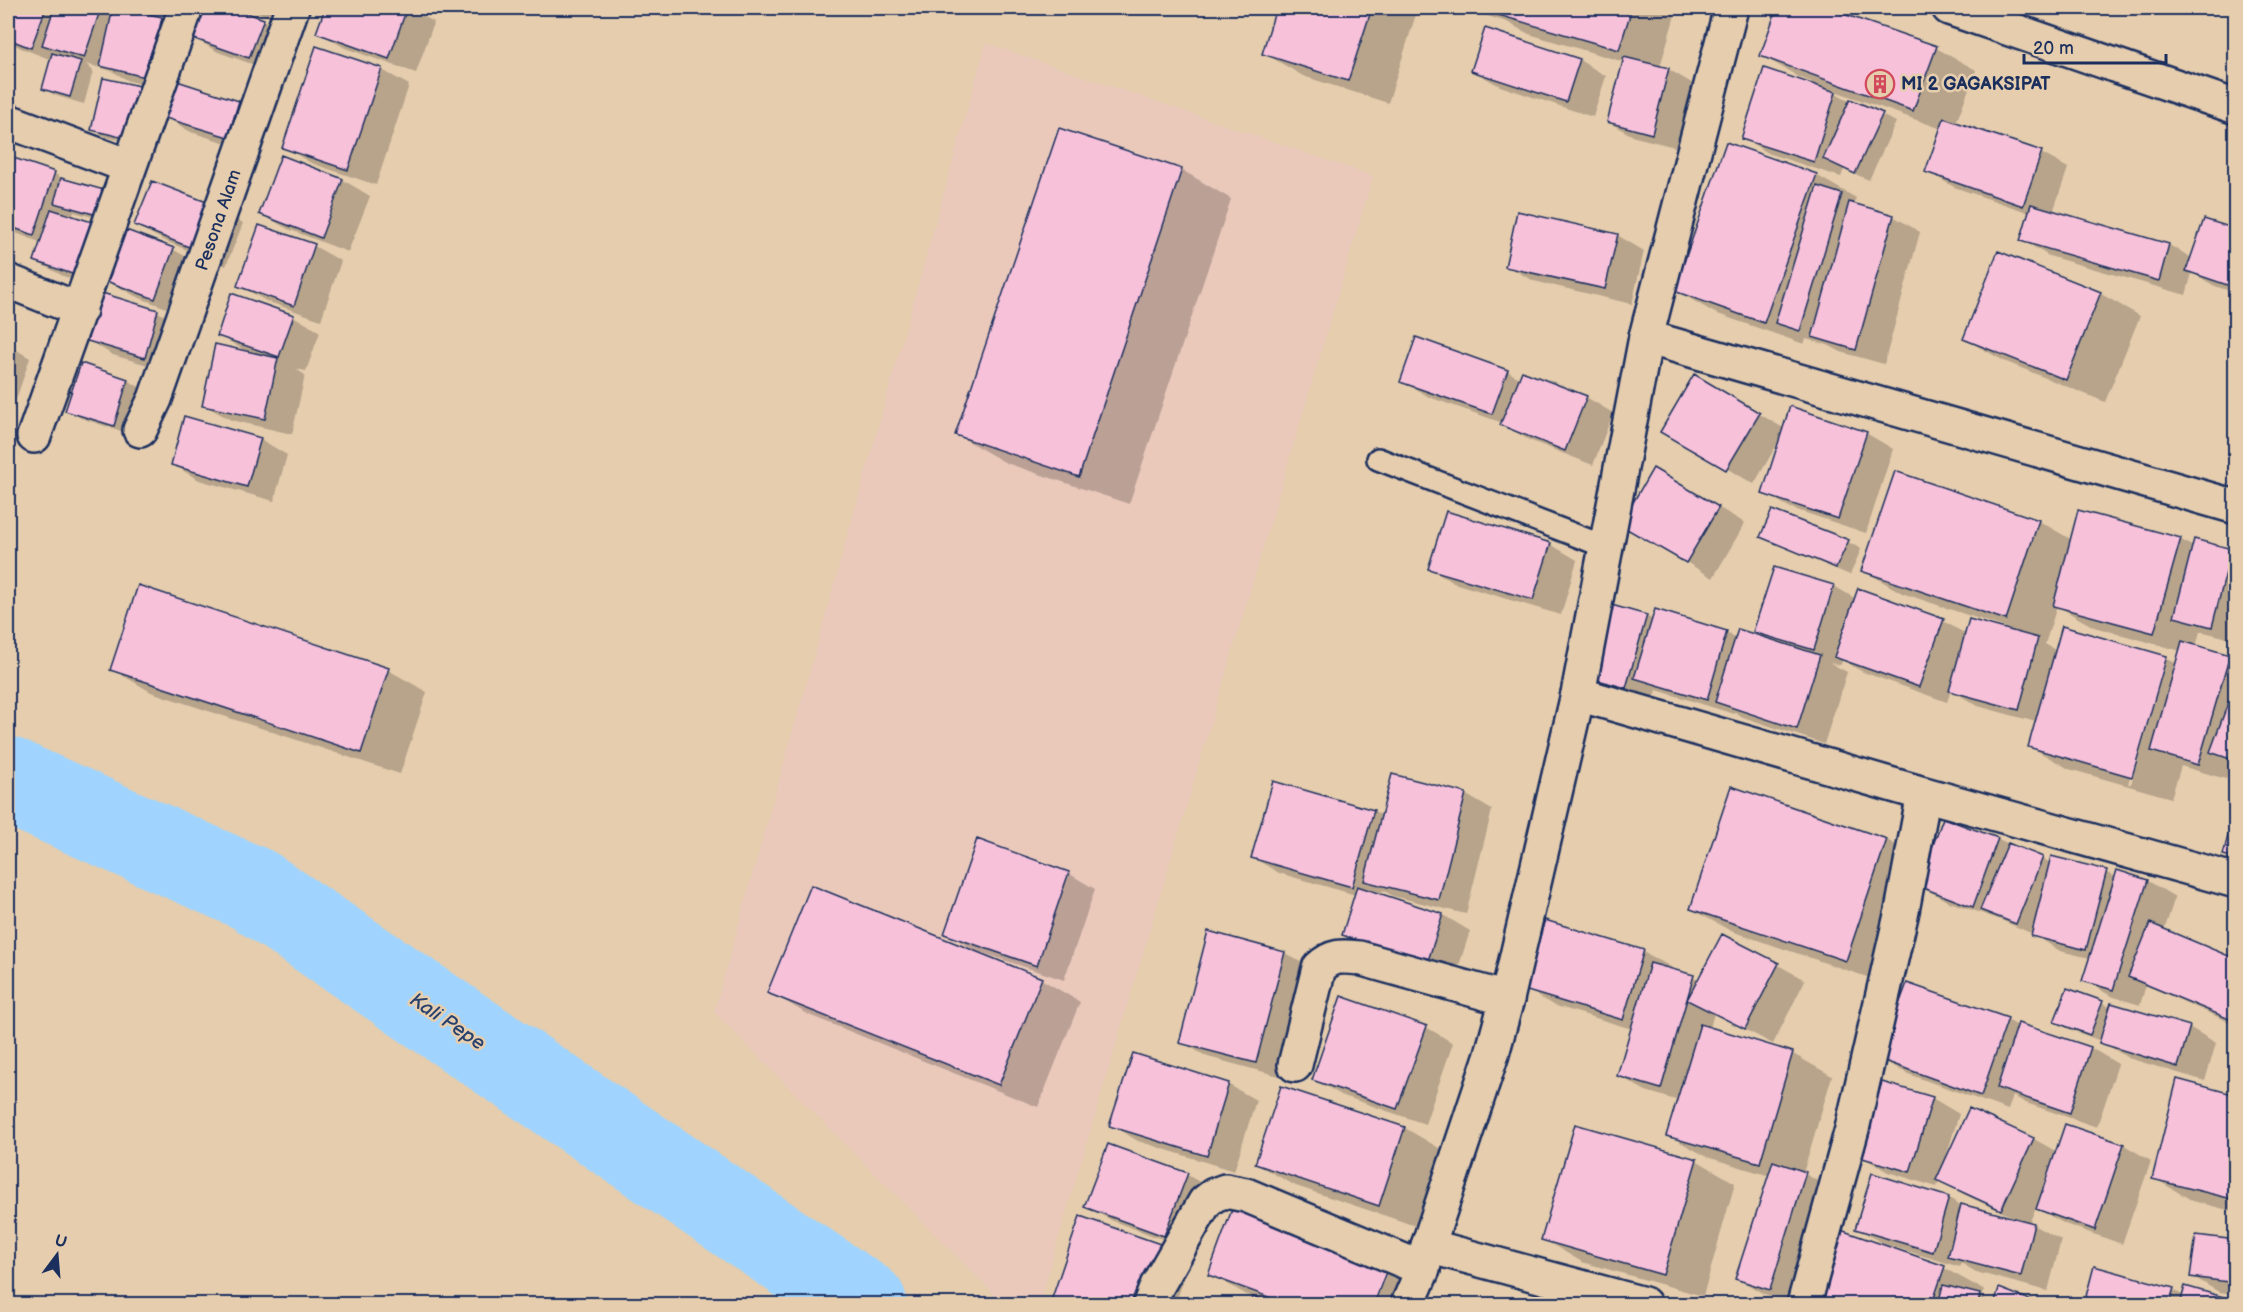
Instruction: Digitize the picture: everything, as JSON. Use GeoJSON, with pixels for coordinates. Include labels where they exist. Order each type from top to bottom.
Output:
{"type":"FeatureCollection","features":[{"type":"Feature","properties":{"kind":"street"},"geometry":{"type":"LineString","coordinates":[[34,436],[186,8]]}},
{"type":"Feature","properties":{"kind":"street","name":"Pesona Alam"},"geometry":{"type":"LineString","coordinates":[[140,430],[155,399],[292,8]]}},
{"type":"Feature","properties":{"kind":"street"},"geometry":{"type":"LineString","coordinates":[[1408,1305],[1492,1054],[1508,999],[1578,694],[1646,337],[1731,8]]}},
{"type":"Feature","properties":{"kind":"street"},"geometry":{"type":"LineString","coordinates":[[1949,8],[2235,107]]}},
{"type":"Feature","properties":{"kind":"street"},"geometry":{"type":"LineString","coordinates":[[8,121],[128,166]]}},
{"type":"Feature","properties":{"kind":"street"},"geometry":{"type":"LineString","coordinates":[[8,281],[80,310]]}},
{"type":"Feature","properties":{"kind":"street"},"geometry":{"type":"LineString","coordinates":[[1646,337],[2235,507]]}},
{"type":"Feature","properties":{"kind":"street"},"geometry":{"type":"LineString","coordinates":[[1578,694],[2235,881]]}},
{"type":"Feature","properties":{"kind":"street"},"geometry":{"type":"LineString","coordinates":[[1803,1305],[1852,1129],[1902,911],[1924,794]]}},
{"type":"Feature","properties":{"kind":"street"},"geometry":{"type":"LineString","coordinates":[[1295,1065],[1319,968],[1328,959],[1341,955],[1359,958],[1508,999]]}},
{"type":"Feature","properties":{"kind":"street"},"geometry":{"type":"LineString","coordinates":[[1150,1305],[1157,1286],[1205,1202],[1225,1191],[1246,1195],[1425,1258],[1644,1305]]}},
{"type":"Feature","properties":{"kind":"lane"},"geometry":{"type":"LineString","coordinates":[[1378,459],[1606,547]]}},
{"type":"Feature","properties":{"kind":"shaded area"},"geometry":{"type":"Polygon","coordinates":[[[986,43],[1373,176],[1039,1304],[1004,1304],[714,1012],[986,43]]]}},
{"type":"Feature","properties":{"kind":"building"},"geometry":{"type":"Polygon","coordinates":[[[8,8],[46,8],[31,48],[8,39],[8,8]]]}},
{"type":"Feature","properties":{"kind":"building"},"geometry":{"type":"Polygon","coordinates":[[[54,8],[101,8],[84,58],[42,45],[54,8]]]}},
{"type":"Feature","properties":{"kind":"building"},"geometry":{"type":"Polygon","coordinates":[[[113,8],[123,8],[162,17],[149,78],[100,66],[113,8]]]}},
{"type":"Feature","properties":{"kind":"building"},"geometry":{"type":"Polygon","coordinates":[[[199,8],[232,8],[264,19],[249,58],[189,37],[199,8]]]}},
{"type":"Feature","properties":{"kind":"building"},"geometry":{"type":"Polygon","coordinates":[[[325,8],[407,8],[389,59],[316,33],[325,8]]]}},
{"type":"Feature","properties":{"kind":"building"},"geometry":{"type":"Polygon","coordinates":[[[1276,8],[1372,8],[1348,81],[1262,54],[1276,8]]]}},
{"type":"Feature","properties":{"kind":"building"},"geometry":{"type":"Polygon","coordinates":[[[1489,8],[1632,8],[1619,50],[1488,12],[1489,8]]]}},
{"type":"Feature","properties":{"kind":"building","name":"MI 2 GAGAKSIPAT"},"geometry":{"type":"Polygon","coordinates":[[[1777,8],[1826,8],[1937,46],[1913,111],[1760,56],[1777,8]]]}},
{"type":"Feature","properties":{"kind":"building"},"geometry":{"type":"Polygon","coordinates":[[[1485,28],[1580,59],[1566,102],[1471,71],[1485,28]]]}},
{"type":"Feature","properties":{"kind":"building"},"geometry":{"type":"Polygon","coordinates":[[[316,46],[382,68],[348,170],[282,148],[316,46]]]}},
{"type":"Feature","properties":{"kind":"building"},"geometry":{"type":"Polygon","coordinates":[[[52,53],[81,61],[70,97],[42,89],[52,53]]]}},
{"type":"Feature","properties":{"kind":"building"},"geometry":{"type":"Polygon","coordinates":[[[1624,57],[1669,68],[1652,134],[1607,122],[1624,57]]]}},
{"type":"Feature","properties":{"kind":"building"},"geometry":{"type":"Polygon","coordinates":[[[1764,68],[1836,92],[1814,162],[1741,139],[1764,68]]]}},
{"type":"Feature","properties":{"kind":"building"},"geometry":{"type":"Polygon","coordinates":[[[103,78],[145,87],[134,140],[91,130],[103,78]]]}},
{"type":"Feature","properties":{"kind":"building"},"geometry":{"type":"Polygon","coordinates":[[[174,80],[239,101],[228,137],[162,117],[174,80]]]}},
{"type":"Feature","properties":{"kind":"building"},"geometry":{"type":"Polygon","coordinates":[[[1850,99],[1883,113],[1855,174],[1823,159],[1850,99]]]}},
{"type":"Feature","properties":{"kind":"building"},"geometry":{"type":"Polygon","coordinates":[[[1944,118],[2042,151],[2023,206],[1925,172],[1944,118]]]}},
{"type":"Feature","properties":{"kind":"building"},"geometry":{"type":"Polygon","coordinates":[[[1059,128],[1182,169],[1079,477],[955,435],[1059,128]]]}},
{"type":"Feature","properties":{"kind":"building"},"geometry":{"type":"Polygon","coordinates":[[[1726,142],[1817,174],[1764,323],[1674,291],[1726,142]]]}},
{"type":"Feature","properties":{"kind":"building"},"geometry":{"type":"Polygon","coordinates":[[[281,155],[343,179],[321,238],[259,214],[281,155]]]}},
{"type":"Feature","properties":{"kind":"building"},"geometry":{"type":"Polygon","coordinates":[[[8,156],[55,172],[34,235],[8,226],[8,156]]]}},
{"type":"Feature","properties":{"kind":"building"},"geometry":{"type":"Polygon","coordinates":[[[61,178],[104,190],[97,215],[54,203],[61,178]]]}},
{"type":"Feature","properties":{"kind":"building"},"geometry":{"type":"Polygon","coordinates":[[[152,181],[217,206],[199,251],[134,225],[152,181]]]}},
{"type":"Feature","properties":{"kind":"building"},"geometry":{"type":"Polygon","coordinates":[[[1817,186],[1842,194],[1800,331],[1775,323],[1817,186]]]}},
{"type":"Feature","properties":{"kind":"building"},"geometry":{"type":"Polygon","coordinates":[[[1849,202],[1894,215],[1856,350],[1812,337],[1849,202]]]}},
{"type":"Feature","properties":{"kind":"building"},"geometry":{"type":"Polygon","coordinates":[[[2031,204],[2169,244],[2159,281],[2020,241],[2031,204]]]}},
{"type":"Feature","properties":{"kind":"building"},"geometry":{"type":"Polygon","coordinates":[[[51,209],[95,223],[78,276],[34,261],[51,209]]]}},
{"type":"Feature","properties":{"kind":"building"},"geometry":{"type":"Polygon","coordinates":[[[1517,211],[1618,234],[1605,289],[1505,267],[1517,211]]]}},
{"type":"Feature","properties":{"kind":"building"},"geometry":{"type":"Polygon","coordinates":[[[2204,219],[2236,229],[2236,288],[2186,271],[2204,219]]]}},
{"type":"Feature","properties":{"kind":"building"},"geometry":{"type":"Polygon","coordinates":[[[259,225],[315,244],[294,306],[237,286],[259,225]]]}},
{"type":"Feature","properties":{"kind":"building"},"geometry":{"type":"Polygon","coordinates":[[[126,230],[174,248],[155,299],[106,281],[126,230]]]}},
{"type":"Feature","properties":{"kind":"building"},"geometry":{"type":"Polygon","coordinates":[[[1998,251],[2101,292],[2066,380],[1963,339],[1998,251]]]}},
{"type":"Feature","properties":{"kind":"building"},"geometry":{"type":"Polygon","coordinates":[[[99,292],[158,310],[145,358],[84,340],[99,292]]]}},
{"type":"Feature","properties":{"kind":"building"},"geometry":{"type":"Polygon","coordinates":[[[231,293],[294,315],[279,357],[217,336],[231,293]]]}},
{"type":"Feature","properties":{"kind":"building"},"geometry":{"type":"Polygon","coordinates":[[[1416,337],[1508,370],[1492,414],[1400,382],[1416,337]]]}},
{"type":"Feature","properties":{"kind":"building"},"geometry":{"type":"Polygon","coordinates":[[[215,344],[278,358],[265,419],[202,406],[215,344]]]}},
{"type":"Feature","properties":{"kind":"building"},"geometry":{"type":"Polygon","coordinates":[[[81,363],[128,379],[114,426],[65,411],[81,363]]]}},
{"type":"Feature","properties":{"kind":"building"},"geometry":{"type":"Polygon","coordinates":[[[1522,371],[1587,396],[1565,451],[1500,425],[1522,371]]]}},
{"type":"Feature","properties":{"kind":"building"},"geometry":{"type":"Polygon","coordinates":[[[1694,374],[1760,413],[1726,470],[1660,432],[1694,374]]]}},
{"type":"Feature","properties":{"kind":"building"},"geometry":{"type":"Polygon","coordinates":[[[1790,406],[1867,432],[1838,519],[1762,494],[1790,406]]]}},
{"type":"Feature","properties":{"kind":"building"},"geometry":{"type":"Polygon","coordinates":[[[184,416],[261,438],[247,487],[171,465],[184,416]]]}},
{"type":"Feature","properties":{"kind":"building"},"geometry":{"type":"Polygon","coordinates":[[[1653,468],[1719,507],[1686,563],[1620,525],[1653,468]]]}},
{"type":"Feature","properties":{"kind":"building"},"geometry":{"type":"Polygon","coordinates":[[[1895,471],[2039,520],[2006,620],[1861,571],[1895,471]]]}},
{"type":"Feature","properties":{"kind":"building"},"geometry":{"type":"Polygon","coordinates":[[[1772,510],[1849,540],[1836,568],[1760,537],[1772,510]]]}},
{"type":"Feature","properties":{"kind":"building"},"geometry":{"type":"Polygon","coordinates":[[[2078,510],[2181,538],[2154,633],[2053,606],[2078,510]]]}},
{"type":"Feature","properties":{"kind":"building"},"geometry":{"type":"Polygon","coordinates":[[[1446,511],[1551,543],[1533,600],[1428,569],[1446,511]]]}},
{"type":"Feature","properties":{"kind":"building"},"geometry":{"type":"Polygon","coordinates":[[[2194,539],[2232,549],[2212,627],[2174,617],[2194,539]]]}},
{"type":"Feature","properties":{"kind":"building"},"geometry":{"type":"Polygon","coordinates":[[[1774,567],[1834,585],[1814,650],[1753,632],[1774,567]]]}},
{"type":"Feature","properties":{"kind":"building"},"geometry":{"type":"Polygon","coordinates":[[[138,585],[389,668],[361,753],[110,670],[138,585]]]}},
{"type":"Feature","properties":{"kind":"building"},"geometry":{"type":"Polygon","coordinates":[[[1858,588],[1944,619],[1919,687],[1834,657],[1858,588]]]}},
{"type":"Feature","properties":{"kind":"building"},"geometry":{"type":"Polygon","coordinates":[[[1608,604],[1647,615],[1626,688],[1587,677],[1608,604]]]}},
{"type":"Feature","properties":{"kind":"building"},"geometry":{"type":"Polygon","coordinates":[[[1655,609],[1727,631],[1707,700],[1634,678],[1655,609]]]}},
{"type":"Feature","properties":{"kind":"building"},"geometry":{"type":"Polygon","coordinates":[[[1969,619],[2038,638],[2019,710],[1949,691],[1969,619]]]}},
{"type":"Feature","properties":{"kind":"building"},"geometry":{"type":"Polygon","coordinates":[[[2062,626],[2167,656],[2132,777],[2028,747],[2062,626]]]}},
{"type":"Feature","properties":{"kind":"building"},"geometry":{"type":"Polygon","coordinates":[[[1738,629],[1820,655],[1797,729],[1715,702],[1738,629]]]}},
{"type":"Feature","properties":{"kind":"building"},"geometry":{"type":"Polygon","coordinates":[[[2182,641],[2230,655],[2198,765],[2151,751],[2182,641]]]}},
{"type":"Feature","properties":{"kind":"building"},"geometry":{"type":"Polygon","coordinates":[[[2236,684],[2236,761],[2210,752],[2236,684]]]}},
{"type":"Feature","properties":{"kind":"building"},"geometry":{"type":"Polygon","coordinates":[[[1392,774],[1466,793],[1439,900],[1364,881],[1392,774]]]}},
{"type":"Feature","properties":{"kind":"building"},"geometry":{"type":"Polygon","coordinates":[[[1273,781],[1374,810],[1352,887],[1251,858],[1273,781]]]}},
{"type":"Feature","properties":{"kind":"building"},"geometry":{"type":"Polygon","coordinates":[[[1731,786],[1887,839],[1846,961],[1690,909],[1731,786]]]}},
{"type":"Feature","properties":{"kind":"building"},"geometry":{"type":"Polygon","coordinates":[[[2236,805],[2236,858],[2223,855],[2236,805]]]}},
{"type":"Feature","properties":{"kind":"building"},"geometry":{"type":"Polygon","coordinates":[[[1943,818],[1998,838],[1973,907],[1918,886],[1943,818]]]}},
{"type":"Feature","properties":{"kind":"building"},"geometry":{"type":"Polygon","coordinates":[[[977,839],[1069,872],[1037,966],[944,934],[977,839]]]}},
{"type":"Feature","properties":{"kind":"building"},"geometry":{"type":"Polygon","coordinates":[[[2008,843],[2043,857],[2016,924],[1980,910],[2008,843]]]}},
{"type":"Feature","properties":{"kind":"building"},"geometry":{"type":"Polygon","coordinates":[[[2051,856],[2107,870],[2086,950],[2031,936],[2051,856]]]}},
{"type":"Feature","properties":{"kind":"building"},"geometry":{"type":"Polygon","coordinates":[[[2117,870],[2148,880],[2113,990],[2082,981],[2117,870]]]}},
{"type":"Feature","properties":{"kind":"building"},"geometry":{"type":"Polygon","coordinates":[[[811,885],[1042,978],[999,1085],[767,993],[811,885]]]}},
{"type":"Feature","properties":{"kind":"building"},"geometry":{"type":"Polygon","coordinates":[[[1357,886],[1443,914],[1427,964],[1342,935],[1357,886]]]}},
{"type":"Feature","properties":{"kind":"building"},"geometry":{"type":"Polygon","coordinates":[[[1545,920],[1644,950],[1623,1020],[1524,990],[1545,920]]]}},
{"type":"Feature","properties":{"kind":"building"},"geometry":{"type":"Polygon","coordinates":[[[2150,923],[2236,959],[2234,1021],[2128,977],[2150,923]]]}},
{"type":"Feature","properties":{"kind":"building"},"geometry":{"type":"Polygon","coordinates":[[[1208,931],[1285,952],[1256,1063],[1179,1043],[1208,931]]]}},
{"type":"Feature","properties":{"kind":"building"},"geometry":{"type":"Polygon","coordinates":[[[1722,934],[1779,963],[1745,1029],[1687,1000],[1722,934]]]}},
{"type":"Feature","properties":{"kind":"building"},"geometry":{"type":"Polygon","coordinates":[[[1650,963],[1694,975],[1661,1089],[1617,1076],[1650,963]]]}},
{"type":"Feature","properties":{"kind":"building"},"geometry":{"type":"Polygon","coordinates":[[[1907,983],[2008,1018],[1981,1096],[1879,1059],[1907,983]]]}},
{"type":"Feature","properties":{"kind":"building"},"geometry":{"type":"Polygon","coordinates":[[[2067,988],[2103,1001],[2090,1035],[2054,1022],[2067,988]]]}},
{"type":"Feature","properties":{"kind":"building"},"geometry":{"type":"Polygon","coordinates":[[[1341,996],[1427,1026],[1397,1109],[1312,1080],[1341,996]]]}},
{"type":"Feature","properties":{"kind":"building"},"geometry":{"type":"Polygon","coordinates":[[[2111,1003],[2190,1026],[2178,1067],[2099,1043],[2111,1003]]]}},
{"type":"Feature","properties":{"kind":"building"},"geometry":{"type":"Polygon","coordinates":[[[2018,1023],[2091,1047],[2070,1113],[1997,1088],[2018,1023]]]}},
{"type":"Feature","properties":{"kind":"building"},"geometry":{"type":"Polygon","coordinates":[[[1700,1024],[1793,1052],[1760,1163],[1666,1136],[1700,1024]]]}},
{"type":"Feature","properties":{"kind":"building"},"geometry":{"type":"Polygon","coordinates":[[[1133,1053],[1229,1083],[1207,1156],[1109,1126],[1133,1053]]]}},
{"type":"Feature","properties":{"kind":"building"},"geometry":{"type":"Polygon","coordinates":[[[2177,1079],[2236,1095],[2236,1200],[2152,1179],[2177,1079]]]}},
{"type":"Feature","properties":{"kind":"building"},"geometry":{"type":"Polygon","coordinates":[[[1882,1082],[1933,1097],[1910,1172],[1859,1157],[1882,1082]]]}},
{"type":"Feature","properties":{"kind":"building"},"geometry":{"type":"Polygon","coordinates":[[[1281,1086],[1405,1127],[1379,1206],[1255,1164],[1281,1086]]]}},
{"type":"Feature","properties":{"kind":"building"},"geometry":{"type":"Polygon","coordinates":[[[1969,1108],[2034,1138],[2001,1210],[1936,1180],[1969,1108]]]}},
{"type":"Feature","properties":{"kind":"building"},"geometry":{"type":"Polygon","coordinates":[[[1575,1124],[1697,1159],[1663,1275],[1541,1240],[1575,1124]]]}},
{"type":"Feature","properties":{"kind":"building"},"geometry":{"type":"Polygon","coordinates":[[[2065,1124],[2124,1144],[2095,1230],[2036,1209],[2065,1124]]]}},
{"type":"Feature","properties":{"kind":"building"},"geometry":{"type":"Polygon","coordinates":[[[1108,1144],[1188,1173],[1164,1236],[1084,1207],[1108,1144]]]}},
{"type":"Feature","properties":{"kind":"building"},"geometry":{"type":"Polygon","coordinates":[[[1773,1161],[1806,1172],[1770,1290],[1735,1279],[1773,1161]]]}},
{"type":"Feature","properties":{"kind":"building"},"geometry":{"type":"Polygon","coordinates":[[[1872,1173],[1949,1197],[1933,1252],[1855,1229],[1872,1173]]]}},
{"type":"Feature","properties":{"kind":"building"},"geometry":{"type":"Polygon","coordinates":[[[1234,1204],[1390,1261],[1374,1304],[1288,1304],[1208,1275],[1234,1204]]]}},
{"type":"Feature","properties":{"kind":"building"},"geometry":{"type":"Polygon","coordinates":[[[1961,1204],[2034,1223],[2021,1276],[1948,1257],[1961,1204]]]}},
{"type":"Feature","properties":{"kind":"building"},"geometry":{"type":"Polygon","coordinates":[[[1080,1216],[1163,1245],[1142,1304],[1050,1304],[1080,1216]]]}},
{"type":"Feature","properties":{"kind":"building"},"geometry":{"type":"Polygon","coordinates":[[[1835,1228],[1945,1266],[1932,1304],[1808,1304],[1835,1228]]]}},
{"type":"Feature","properties":{"kind":"building"},"geometry":{"type":"Polygon","coordinates":[[[2196,1235],[2236,1240],[2236,1283],[2190,1277],[2196,1235]]]}},
{"type":"Feature","properties":{"kind":"building"},"geometry":{"type":"Polygon","coordinates":[[[2094,1266],[2174,1288],[2169,1304],[2084,1304],[2094,1266]]]}},
{"type":"Feature","properties":{"kind":"building"},"geometry":{"type":"Polygon","coordinates":[[[1943,1285],[1980,1294],[1978,1304],[1938,1304],[1943,1285]]]}},
{"type":"Feature","properties":{"kind":"building"},"geometry":{"type":"Polygon","coordinates":[[[2185,1286],[2227,1298],[2225,1304],[2180,1304],[2185,1286]]]}},
{"type":"Feature","properties":{"kind":"building"},"geometry":{"type":"Polygon","coordinates":[[[1999,1288],[2041,1304],[1994,1304],[1999,1288]]]}},
{"type":"Feature","properties":{"kind":"building"},"geometry":{"type":"Polygon","coordinates":[[[1253,1297],[1271,1304],[1250,1304],[1253,1297]]]}},
{"type":"Feature","properties":{"kind":"waterway","name":"Kali Pepe"},"geometry":{"type":"LineString","coordinates":[[8,780],[254,890],[864,1304]]}},
{"type":"Feature","properties":{"kind":"place","name":"MI 2 GAGAKSIPAT"},"geometry":{"type":"Point","coordinates":[1880,84]}}]}
